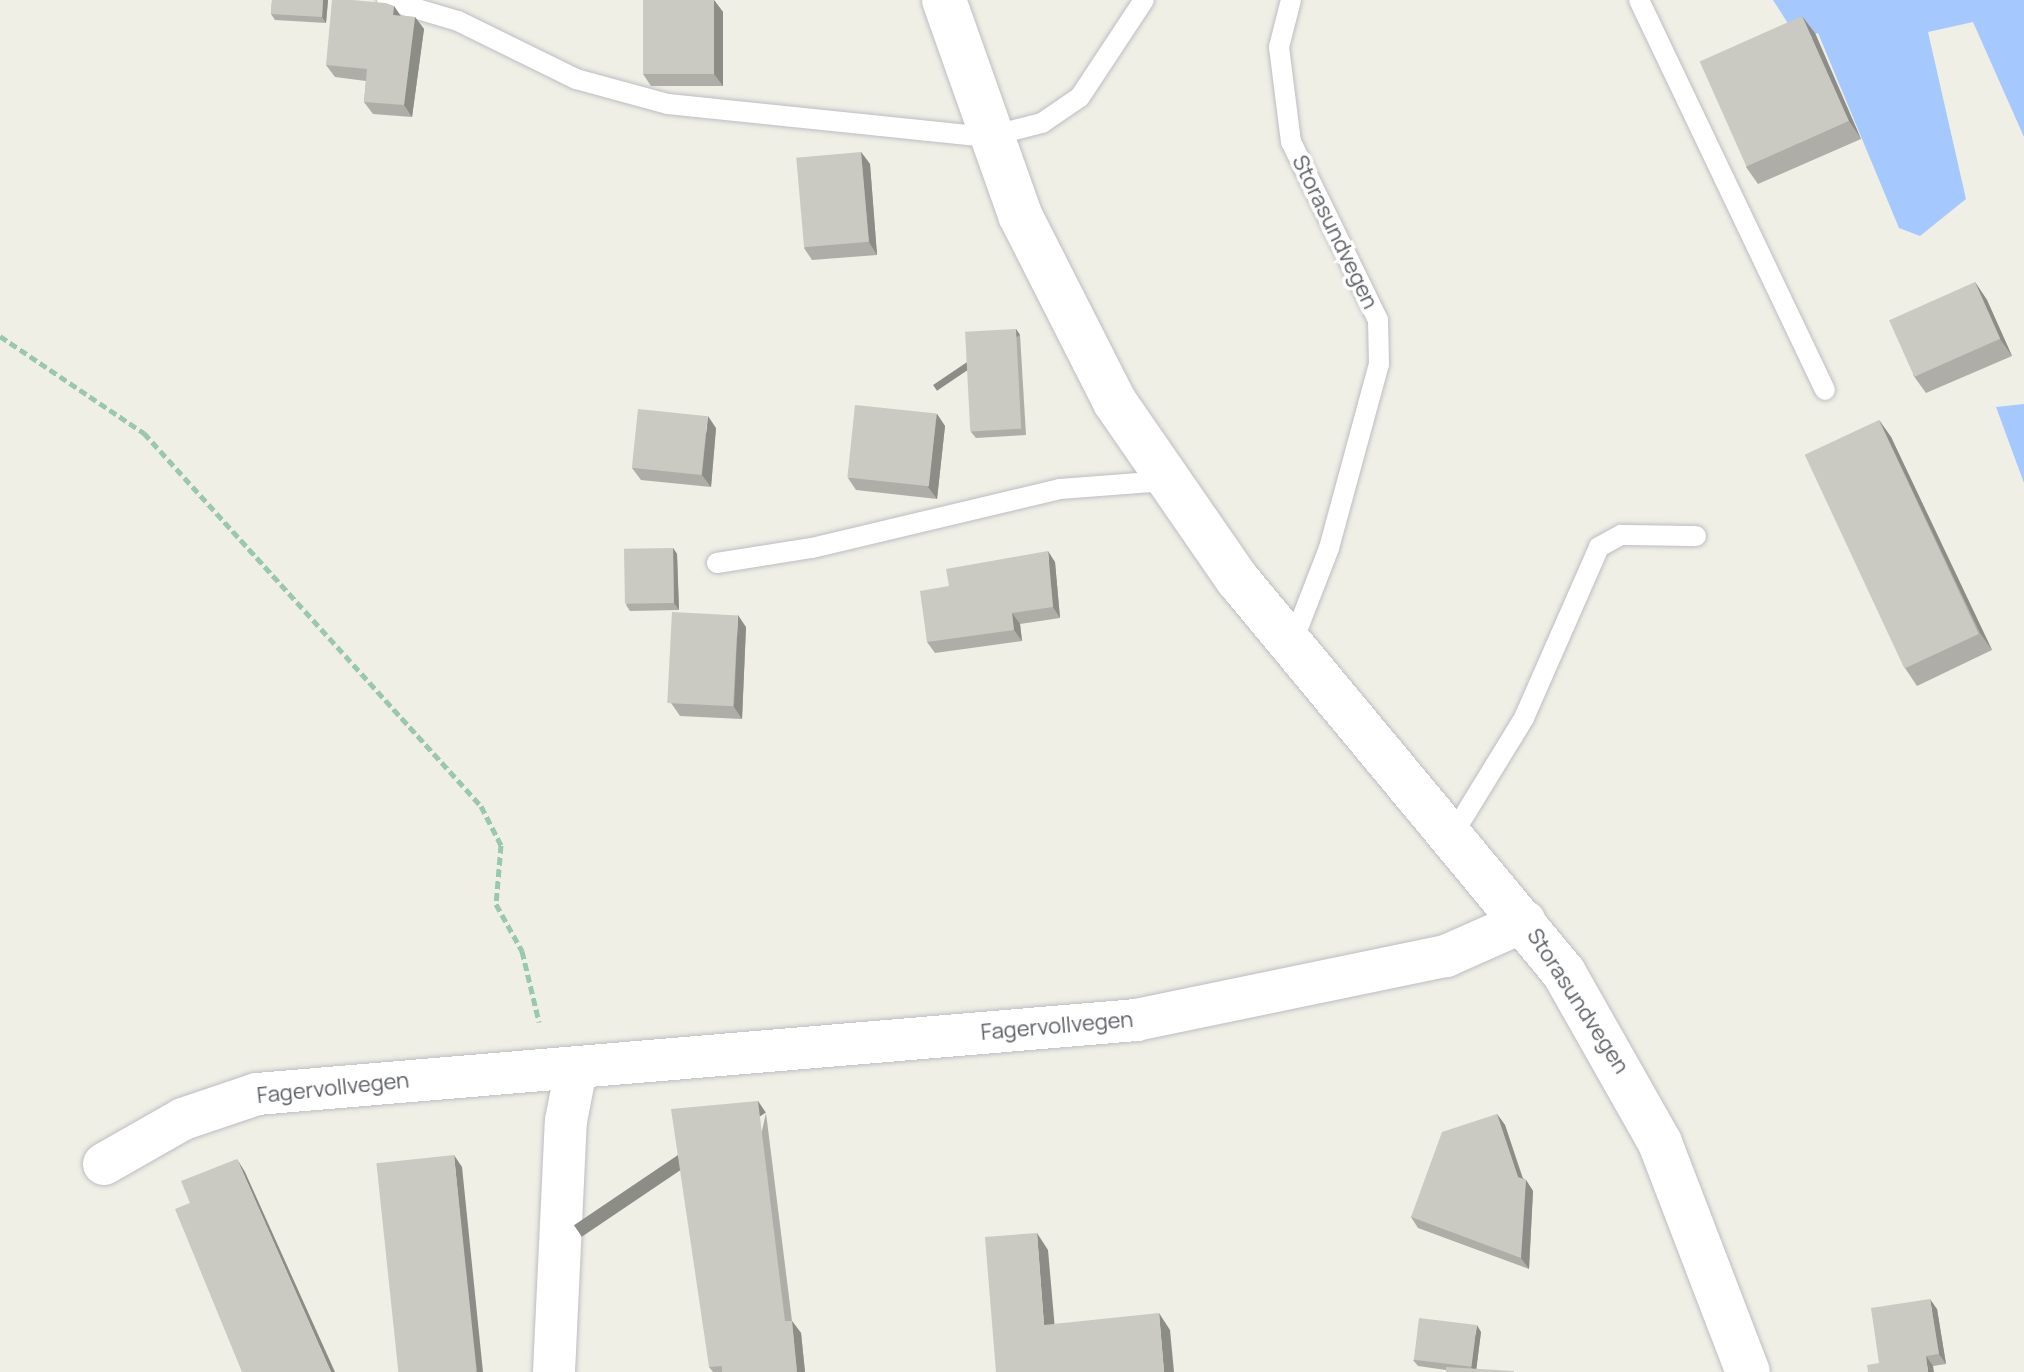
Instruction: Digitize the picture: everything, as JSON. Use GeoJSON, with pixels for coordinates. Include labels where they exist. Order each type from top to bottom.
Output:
{"type":"FeatureCollection","features":[{"type":"Feature","properties":{"kind":"main road","name":"Storasundvegen"},"geometry":{"type":"LineString","coordinates":[[944,0],[987,137],[1068,316],[1165,481],[1291,646],[1525,921],[1621,1063],[1666,1157],[1748,1372]]}},
{"type":"Feature","properties":{"kind":"street","name":"Fagervollvegen"},"geometry":{"type":"LineString","coordinates":[[104,1164],[183,1119],[257,1094],[1136,1020],[1446,956],[1525,921]]}},
{"type":"Feature","properties":{"kind":"street"},"geometry":{"type":"LineString","coordinates":[[554,1372],[566,1121],[561,1070]]}},
{"type":"Feature","properties":{"kind":"lane"},"geometry":{"type":"LineString","coordinates":[[387,0],[458,21],[576,79],[668,104],[987,137],[1042,123],[1080,97],[1144,0]]}},
{"type":"Feature","properties":{"kind":"lane","name":"Storasundvegen"},"geometry":{"type":"LineString","coordinates":[[1291,0],[1279,47],[1291,142],[1378,320],[1379,364],[1329,548],[1291,646]]}},
{"type":"Feature","properties":{"kind":"lane"},"geometry":{"type":"LineString","coordinates":[[1639,0],[1699,132],[1825,390]]}},
{"type":"Feature","properties":{"kind":"lane"},"geometry":{"type":"LineString","coordinates":[[717,563],[812,548],[1060,489],[1165,481]]}},
{"type":"Feature","properties":{"kind":"lane"},"geometry":{"type":"LineString","coordinates":[[1453,834],[1524,718],[1599,547],[1621,535],[1696,536]]}},
{"type":"Feature","properties":{"kind":"path"},"geometry":{"type":"LineString","coordinates":[[0,336],[144,433],[481,806],[501,845],[496,904],[534,985],[561,1070]]}},
{"type":"Feature","properties":{"kind":"water"},"geometry":{"type":"Polygon","coordinates":[[[1773,0],[2024,0],[2024,137],[1973,22],[1928,32],[1966,199],[1920,236],[1899,228],[1818,33],[1798,39],[1773,0]]]}},
{"type":"Feature","properties":{"kind":"water"},"geometry":{"type":"Polygon","coordinates":[[[2024,404],[2024,483],[1996,407],[2024,404]]]}},
{"type":"Feature","properties":{"kind":"building"},"geometry":{"type":"Polygon","coordinates":[[[272,0],[323,0],[322,17],[271,14],[272,0]]]}},
{"type":"Feature","properties":{"kind":"building"},"geometry":{"type":"Polygon","coordinates":[[[332,0],[386,3],[394,6],[393,15],[415,17],[404,105],[364,102],[367,69],[326,65],[332,0]]]}},
{"type":"Feature","properties":{"kind":"building"},"geometry":{"type":"Polygon","coordinates":[[[643,0],[714,0],[714,74],[643,74],[643,0]]]}},
{"type":"Feature","properties":{"kind":"building"},"geometry":{"type":"Polygon","coordinates":[[[1802,16],[1849,121],[1746,167],[1700,62],[1802,16]]]}},
{"type":"Feature","properties":{"kind":"building"},"geometry":{"type":"Polygon","coordinates":[[[861,152],[869,242],[804,247],[796,158],[861,152]]]}},
{"type":"Feature","properties":{"kind":"building"},"geometry":{"type":"Polygon","coordinates":[[[1975,282],[2000,339],[1914,377],[1889,320],[1975,282]]]}},
{"type":"Feature","properties":{"kind":"building"},"geometry":{"type":"Polygon","coordinates":[[[1016,329],[1021,429],[970,432],[965,332],[1016,329]]]}},
{"type":"Feature","properties":{"kind":"building"},"geometry":{"type":"Polygon","coordinates":[[[855,405],[937,414],[929,486],[847,478],[855,405]]]}},
{"type":"Feature","properties":{"kind":"building"},"geometry":{"type":"Polygon","coordinates":[[[638,409],[708,416],[701,475],[632,468],[638,409]]]}},
{"type":"Feature","properties":{"kind":"building"},"geometry":{"type":"Polygon","coordinates":[[[1879,420],[1979,634],[1904,669],[1805,455],[1879,420]]]}},
{"type":"Feature","properties":{"kind":"building"},"geometry":{"type":"Polygon","coordinates":[[[673,548],[674,603],[625,604],[624,549],[673,548]]]}},
{"type":"Feature","properties":{"kind":"building"},"geometry":{"type":"Polygon","coordinates":[[[1048,551],[1053,607],[1012,613],[1014,630],[927,642],[920,591],[949,586],[946,569],[1048,551]]]}},
{"type":"Feature","properties":{"kind":"building"},"geometry":{"type":"Polygon","coordinates":[[[672,612],[738,615],[733,706],[667,703],[672,612]]]}},
{"type":"Feature","properties":{"kind":"building"},"geometry":{"type":"Polygon","coordinates":[[[758,1101],[785,1321],[792,1321],[797,1372],[722,1372],[722,1366],[709,1367],[671,1109],[758,1101]]]}},
{"type":"Feature","properties":{"kind":"building"},"geometry":{"type":"Polygon","coordinates":[[[1497,1114],[1518,1177],[1526,1180],[1521,1258],[1411,1217],[1442,1132],[1497,1114]]]}},
{"type":"Feature","properties":{"kind":"building"},"geometry":{"type":"Polygon","coordinates":[[[454,1155],[477,1372],[398,1372],[376,1163],[454,1155]]]}},
{"type":"Feature","properties":{"kind":"building"},"geometry":{"type":"Polygon","coordinates":[[[237,1159],[331,1372],[242,1372],[175,1209],[190,1203],[181,1181],[237,1159]]]}},
{"type":"Feature","properties":{"kind":"building"},"geometry":{"type":"Polygon","coordinates":[[[1037,1233],[1044,1325],[1159,1313],[1164,1372],[996,1372],[985,1237],[1037,1233]]]}},
{"type":"Feature","properties":{"kind":"building"},"geometry":{"type":"Polygon","coordinates":[[[1930,1299],[1939,1354],[1926,1356],[1928,1372],[1868,1372],[1867,1365],[1879,1363],[1871,1308],[1930,1299]]]}},
{"type":"Feature","properties":{"kind":"building"},"geometry":{"type":"Polygon","coordinates":[[[1419,1318],[1477,1325],[1471,1367],[1414,1360],[1419,1318]]]}},
{"type":"Feature","properties":{"kind":"building"},"geometry":{"type":"Polygon","coordinates":[[[1446,1367],[1514,1371],[1514,1372],[1446,1372],[1446,1367]]]}}]}
